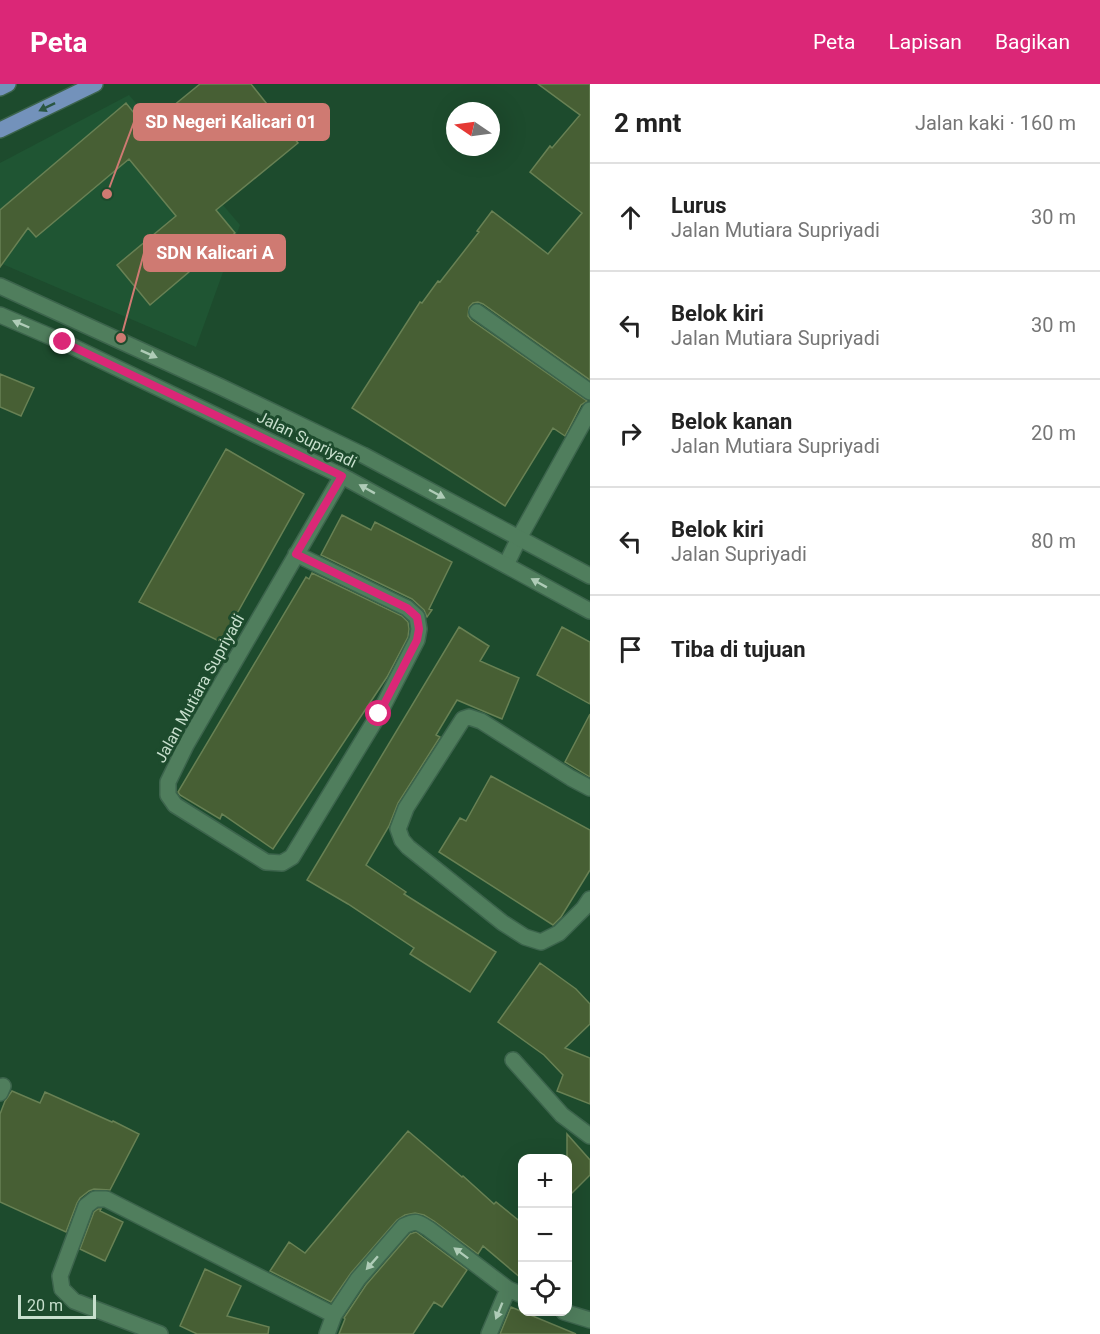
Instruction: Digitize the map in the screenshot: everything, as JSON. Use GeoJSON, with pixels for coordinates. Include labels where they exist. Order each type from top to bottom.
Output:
{"type":"FeatureCollection","features":[{"type":"Feature","properties":{"kind":"main road"},"geometry":{"type":"LineString","coordinates":[[0,88],[8,84]]}},
{"type":"Feature","properties":{"kind":"main road"},"geometry":{"type":"LineString","coordinates":[[0,130],[94,84]]}},
{"type":"Feature","properties":{"kind":"street","name":"Jalan Supriyadi"},"geometry":{"type":"LineString","coordinates":[[0,286],[363,455],[590,576]]}},
{"type":"Feature","properties":{"kind":"street"},"geometry":{"type":"LineString","coordinates":[[477,312],[590,392]]}},
{"type":"Feature","properties":{"kind":"street","name":"Jalan Supriyadi"},"geometry":{"type":"LineString","coordinates":[[0,315],[63,342],[342,476],[590,611]]}},
{"type":"Feature","properties":{"kind":"street"},"geometry":{"type":"LineString","coordinates":[[63,342],[73,320]]}},
{"type":"Feature","properties":{"kind":"street"},"geometry":{"type":"LineString","coordinates":[[506,565],[519,537],[590,410]]}},
{"type":"Feature","properties":{"kind":"street","name":"Jalan Mutiara Supriyadi"},"geometry":{"type":"LineString","coordinates":[[296,554],[407,608],[417,617],[419,629],[417,640],[379,714],[292,857],[282,863],[266,862],[175,805],[168,795],[168,782],[186,745],[296,554],[342,476]]}},
{"type":"Feature","properties":{"kind":"street"},"geometry":{"type":"LineString","coordinates":[[590,788],[481,721],[469,717],[463,718],[406,808],[398,829],[402,840],[408,847],[503,923],[525,937],[541,942],[559,933],[584,908],[590,898]]}},
{"type":"Feature","properties":{"kind":"street"},"geometry":{"type":"LineString","coordinates":[[513,1060],[562,1115],[590,1136]]}},
{"type":"Feature","properties":{"kind":"street"},"geometry":{"type":"LineString","coordinates":[[160,1334],[74,1301],[62,1289],[60,1276],[86,1206],[95,1199],[106,1199],[334,1315]]}},
{"type":"Feature","properties":{"kind":"street"},"geometry":{"type":"LineString","coordinates":[[327,1334],[334,1315],[358,1279],[404,1226],[413,1222],[418,1222],[429,1229],[508,1289],[518,1293]]}},
{"type":"Feature","properties":{"kind":"street"},"geometry":{"type":"LineString","coordinates":[[489,1334],[508,1289]]}},
{"type":"Feature","properties":{"kind":"street"},"geometry":{"type":"LineString","coordinates":[[572,1314],[590,1320]]}},
{"type":"Feature","properties":{"kind":"shaded area"},"geometry":{"type":"Polygon","coordinates":[[[129,95],[240,225],[196,347],[0,263],[0,163],[129,95]]]}},
{"type":"Feature","properties":{"kind":"building"},"geometry":{"type":"Polygon","coordinates":[[[200,84],[251,84],[298,143],[216,210],[235,233],[150,305],[117,265],[176,216],[129,159],[36,237],[28,228],[0,267],[0,210],[126,103],[146,128],[200,84]]]}},
{"type":"Feature","properties":{"kind":"building"},"geometry":{"type":"Polygon","coordinates":[[[538,84],[590,84],[590,380],[483,304],[473,303],[469,307],[468,316],[471,320],[587,401],[581,405],[565,436],[553,428],[505,506],[352,408],[420,302],[422,303],[438,281],[440,282],[479,232],[477,231],[492,211],[548,254],[582,213],[530,172],[550,146],[552,148],[580,115],[538,84]]]}},
{"type":"Feature","properties":{"kind":"building"},"geometry":{"type":"Polygon","coordinates":[[[0,374],[34,388],[21,416],[0,407],[0,374]]]}},
{"type":"Feature","properties":{"kind":"building"},"geometry":{"type":"Polygon","coordinates":[[[226,449],[304,494],[221,642],[139,602],[226,449]]]}},
{"type":"Feature","properties":{"kind":"building"},"geometry":{"type":"Polygon","coordinates":[[[342,515],[371,530],[375,522],[452,562],[427,617],[424,610],[412,599],[321,555],[342,515]]]}},
{"type":"Feature","properties":{"kind":"building"},"geometry":{"type":"Polygon","coordinates":[[[312,573],[402,616],[408,622],[408,637],[387,677],[273,849],[222,814],[220,819],[178,792],[306,577],[309,579],[312,573]]]}},
{"type":"Feature","properties":{"kind":"building"},"geometry":{"type":"Polygon","coordinates":[[[459,627],[489,646],[480,661],[519,678],[502,719],[457,700],[436,735],[440,737],[398,803],[389,826],[366,865],[406,892],[404,894],[496,952],[470,992],[410,954],[414,948],[307,880],[459,627]]]}},
{"type":"Feature","properties":{"kind":"building"},"geometry":{"type":"Polygon","coordinates":[[[562,627],[590,642],[590,704],[537,675],[562,627]]]}},
{"type":"Feature","properties":{"kind":"building"},"geometry":{"type":"Polygon","coordinates":[[[590,714],[590,777],[565,762],[590,714]]]}},
{"type":"Feature","properties":{"kind":"building"},"geometry":{"type":"Polygon","coordinates":[[[491,776],[590,830],[590,870],[561,917],[553,925],[439,852],[460,818],[466,821],[491,776]]]}},
{"type":"Feature","properties":{"kind":"building"},"geometry":{"type":"Polygon","coordinates":[[[540,963],[576,989],[590,1004],[590,1024],[565,1048],[590,1058],[590,1104],[557,1091],[563,1075],[544,1055],[498,1022],[540,963]]]}},
{"type":"Feature","properties":{"kind":"building"},"geometry":{"type":"Polygon","coordinates":[[[12,1091],[40,1103],[45,1092],[139,1134],[110,1190],[94,1189],[80,1198],[66,1232],[0,1202],[0,1114],[12,1091]]]}},
{"type":"Feature","properties":{"kind":"building"},"geometry":{"type":"Polygon","coordinates":[[[408,1131],[494,1204],[496,1202],[518,1220],[518,1276],[483,1246],[478,1254],[434,1221],[415,1213],[397,1220],[351,1273],[331,1302],[270,1271],[289,1242],[305,1253],[408,1131]]]}},
{"type":"Feature","properties":{"kind":"building"},"geometry":{"type":"Polygon","coordinates":[[[567,1134],[590,1160],[590,1175],[572,1193],[572,1154],[567,1154],[567,1134]]]}},
{"type":"Feature","properties":{"kind":"building"},"geometry":{"type":"Polygon","coordinates":[[[98,1209],[123,1222],[105,1261],[80,1249],[94,1212],[98,1209]]]}},
{"type":"Feature","properties":{"kind":"building"},"geometry":{"type":"Polygon","coordinates":[[[416,1232],[467,1270],[442,1307],[434,1302],[413,1334],[339,1334],[344,1318],[366,1285],[410,1234],[416,1232]]]}},
{"type":"Feature","properties":{"kind":"building"},"geometry":{"type":"Polygon","coordinates":[[[205,1269],[241,1286],[227,1316],[269,1327],[268,1334],[197,1334],[180,1326],[205,1269]]]}},
{"type":"Feature","properties":{"kind":"building"},"geometry":{"type":"Polygon","coordinates":[[[511,1307],[518,1310],[518,1316],[533,1316],[576,1334],[500,1334],[511,1307]]]}},
{"type":"Feature","properties":{"kind":"place","name":"SD Negeri Kalicari 01"},"geometry":{"type":"Point","coordinates":[107,194]}},
{"type":"Feature","properties":{"kind":"place","name":"SDN Kalicari A"},"geometry":{"type":"Point","coordinates":[121,338]}},
{"type":"Feature","properties":{"kind":"route"},"geometry":{"type":"LineString","coordinates":[[63,342],[342,476],[296,554],[407,608],[417,617],[419,629],[417,640],[379,714]]}}]}
